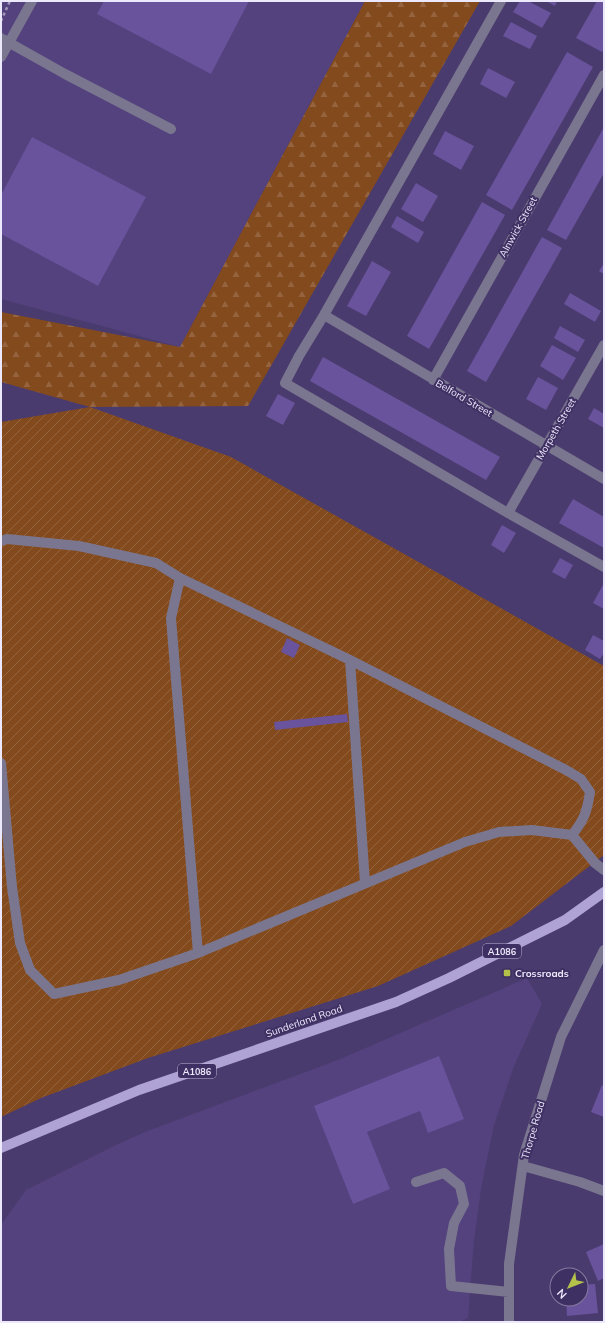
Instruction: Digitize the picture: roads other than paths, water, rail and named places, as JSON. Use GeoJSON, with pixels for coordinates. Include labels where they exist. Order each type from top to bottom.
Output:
{"type":"FeatureCollection","features":[{"type":"Feature","properties":{"kind":"main road","name":"Sunderland Road"},"geometry":{"type":"LineString","coordinates":[[1,1148],[139,1090],[396,1002],[449,978],[565,920],[604,892]]}},
{"type":"Feature","properties":{"kind":"street"},"geometry":{"type":"LineString","coordinates":[[1,57],[5,40],[32,1]]}},
{"type":"Feature","properties":{"kind":"street"},"geometry":{"type":"LineString","coordinates":[[501,1],[285,383],[604,567]]}},
{"type":"Feature","properties":{"kind":"street"},"geometry":{"type":"LineString","coordinates":[[5,40],[64,74],[171,130]]}},
{"type":"Feature","properties":{"kind":"street","name":"Alnwick Street"},"geometry":{"type":"LineString","coordinates":[[433,380],[604,75]]}},
{"type":"Feature","properties":{"kind":"street","name":"Belford Street"},"geometry":{"type":"LineString","coordinates":[[324,315],[604,479]]}},
{"type":"Feature","properties":{"kind":"street","name":"Morpeth Street"},"geometry":{"type":"LineString","coordinates":[[508,513],[604,345]]}},
{"type":"Feature","properties":{"kind":"street"},"geometry":{"type":"LineString","coordinates":[[1,541],[7,540],[79,546],[156,563],[180,578],[350,660],[581,779],[590,792],[588,805],[582,822],[572,836]]}},
{"type":"Feature","properties":{"kind":"street"},"geometry":{"type":"LineString","coordinates":[[180,578],[171,618],[198,953]]}},
{"type":"Feature","properties":{"kind":"street"},"geometry":{"type":"LineString","coordinates":[[350,660],[365,883]]}},
{"type":"Feature","properties":{"kind":"street"},"geometry":{"type":"LineString","coordinates":[[1,763],[12,887],[20,943],[30,970],[54,994],[119,980],[198,953],[466,842],[499,832],[532,830],[572,836],[595,863],[604,870]]}},
{"type":"Feature","properties":{"kind":"street","name":"Thorpe Road"},"geometry":{"type":"LineString","coordinates":[[509,1322],[509,1264],[524,1155],[561,1037],[604,950]]}},
{"type":"Feature","properties":{"kind":"street"},"geometry":{"type":"LineString","coordinates":[[523,1166],[580,1182],[604,1191]]}},
{"type":"Feature","properties":{"kind":"street"},"geometry":{"type":"LineString","coordinates":[[416,1182],[444,1173],[460,1186],[464,1204],[454,1223],[449,1249],[450,1286],[509,1292]]}},
{"type":"Feature","properties":{"kind":"place","name":"Crossroads"},"geometry":{"type":"Point","coordinates":[507,973]}}]}
